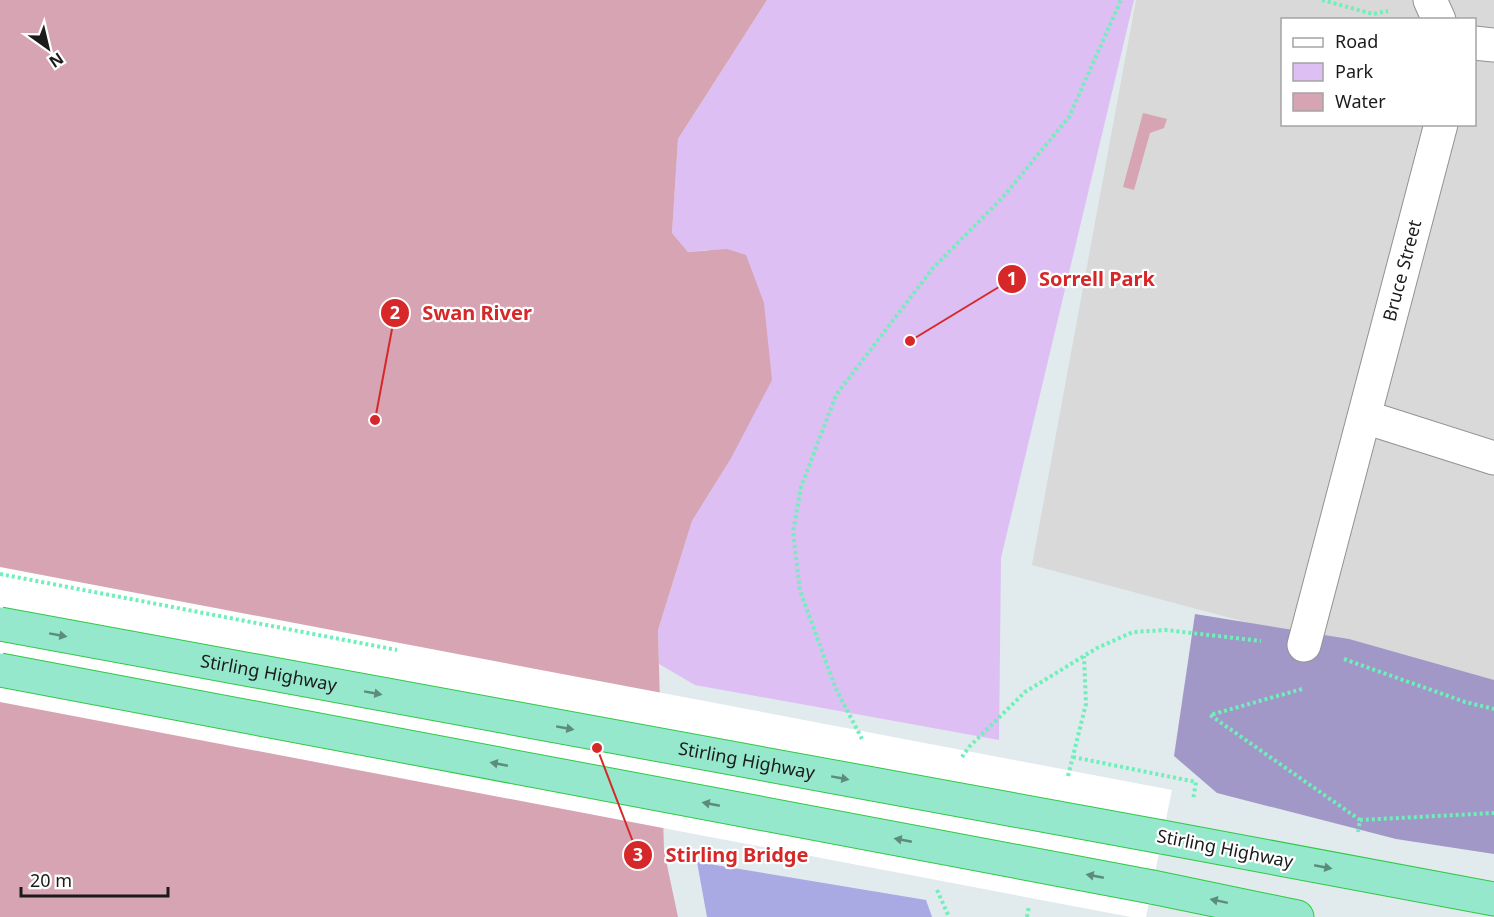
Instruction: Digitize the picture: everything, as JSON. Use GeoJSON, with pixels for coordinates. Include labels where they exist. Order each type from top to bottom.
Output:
{"type":"FeatureCollection","features":[{"type":"Feature","properties":{"kind":"highway","name":"Stirling Highway"},"geometry":{"type":"LineString","coordinates":[[0,624],[1494,899]]}},
{"type":"Feature","properties":{"kind":"highway"},"geometry":{"type":"LineString","coordinates":[[0,670],[1152,887],[1297,917]]}},
{"type":"Feature","properties":{"kind":"street","name":"Bruce Street"},"geometry":{"type":"LineString","coordinates":[[1304,645],[1440,126]]}},
{"type":"Feature","properties":{"kind":"street"},"geometry":{"type":"LineString","coordinates":[[1365,417],[1494,458]]}},
{"type":"Feature","properties":{"kind":"path"},"geometry":{"type":"LineString","coordinates":[[862,739],[836,688],[800,591],[793,532],[801,487],[836,395],[933,268],[1003,197],[1069,117],[1121,0]]}},
{"type":"Feature","properties":{"kind":"path"},"geometry":{"type":"LineString","coordinates":[[1322,0],[1373,14],[1433,8]]}},
{"type":"Feature","properties":{"kind":"path"},"geometry":{"type":"LineString","coordinates":[[957,764],[969,747],[1024,692],[1097,648],[1133,632],[1166,630],[1304,645],[1465,702],[1494,710]]}},
{"type":"Feature","properties":{"kind":"path"},"geometry":{"type":"LineString","coordinates":[[1304,645],[1307,688],[1210,715],[1360,820],[1494,813]]}},
{"type":"Feature","properties":{"kind":"path"},"geometry":{"type":"LineString","coordinates":[[1073,758],[1196,782],[1193,802]]}},
{"type":"Feature","properties":{"kind":"path"},"geometry":{"type":"LineString","coordinates":[[1357,834],[1360,820]]}},
{"type":"Feature","properties":{"kind":"path"},"geometry":{"type":"LineString","coordinates":[[937,889],[949,917]]}},
{"type":"Feature","properties":{"kind":"shaded area"},"geometry":{"type":"Polygon","coordinates":[[[1136,0],[1494,0],[1494,688],[1032,565],[1136,0]]]}},
{"type":"Feature","properties":{"kind":"shaded area"},"geometry":{"type":"Polygon","coordinates":[[[1195,614],[1349,639],[1494,680],[1494,854],[1396,839],[1217,793],[1174,756],[1195,614]]]}},
{"type":"Feature","properties":{"kind":"shaded area"},"geometry":{"type":"Polygon","coordinates":[[[697,862],[926,900],[932,917],[707,917],[697,862]]]}},
{"type":"Feature","properties":{"kind":"green space"},"geometry":{"type":"Polygon","coordinates":[[[767,0],[1134,0],[1001,558],[999,740],[695,685],[659,664],[658,630],[692,521],[730,460],[708,250],[688,252],[672,233],[678,139],[767,0]]]}},
{"type":"Feature","properties":{"kind":"water"},"geometry":{"type":"Polygon","coordinates":[[[0,0],[767,0],[678,139],[672,233],[688,252],[727,249],[746,255],[764,303],[772,380],[730,460],[692,521],[658,630],[664,851],[678,917],[0,917],[0,0]]]}},
{"type":"Feature","properties":{"kind":"water"},"geometry":{"type":"Polygon","coordinates":[[[1143,113],[1167,119],[1164,128],[1150,133],[1134,190],[1123,187],[1143,113]]]}},
{"type":"Feature","properties":{"kind":"pier"},"geometry":{"type":"Polygon","coordinates":[[[0,567],[1172,790],[1146,917],[1131,917],[0,702],[0,567]]]}},
{"type":"Feature","properties":{"kind":"place","name":"Sorrell Park"},"geometry":{"type":"Point","coordinates":[910,341]}},
{"type":"Feature","properties":{"kind":"place","name":"Swan River"},"geometry":{"type":"Point","coordinates":[375,420]}},
{"type":"Feature","properties":{"kind":"place","name":"Stirling Bridge"},"geometry":{"type":"Point","coordinates":[597,748]}}]}
